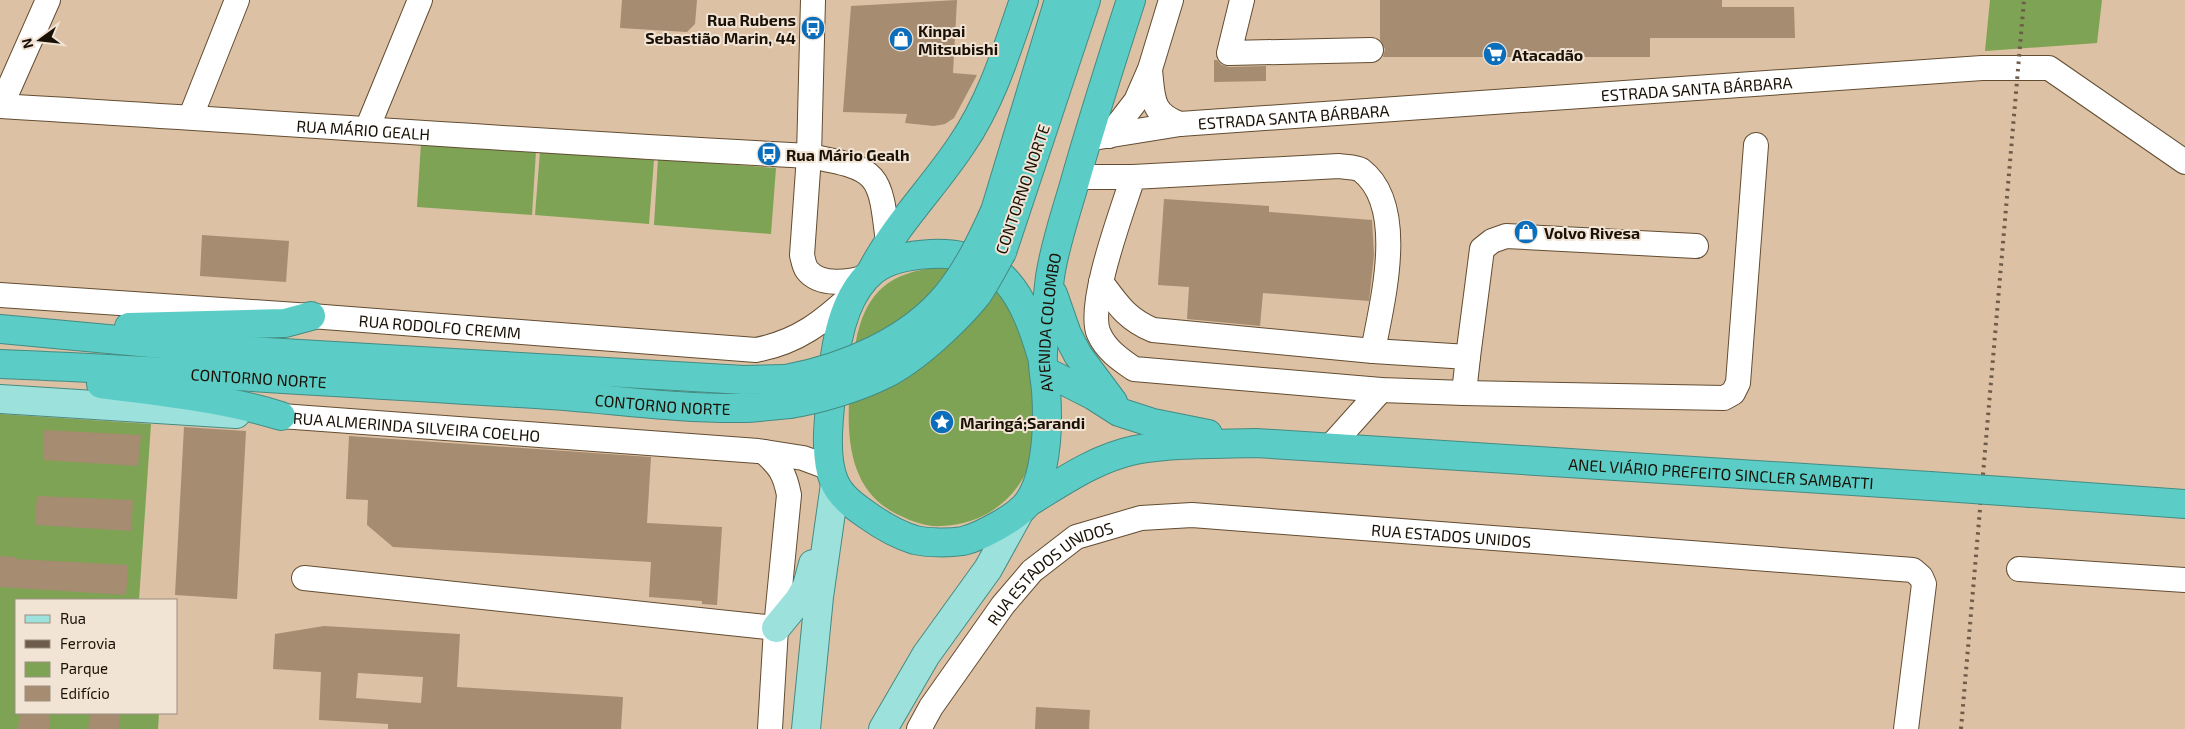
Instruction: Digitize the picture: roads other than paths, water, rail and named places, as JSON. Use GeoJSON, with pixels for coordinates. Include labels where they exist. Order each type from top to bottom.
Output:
{"type":"FeatureCollection","features":[{"type":"Feature","properties":{"kind":"highway"},"geometry":{"type":"LineString","coordinates":[[833,476],[828,439],[835,354],[843,320],[863,279],[963,143],[993,88],[1024,0]]}},
{"type":"Feature","properties":{"kind":"highway","name":"CONTORNO NORTE"},"geometry":{"type":"LineString","coordinates":[[0,329],[195,348],[328,354],[696,378],[786,379],[828,369],[878,349],[918,323],[948,294],[977,250],[995,211],[1059,0]]}},
{"type":"Feature","properties":{"kind":"highway","name":"CONTORNO NORTE"},"geometry":{"type":"LineString","coordinates":[[0,364],[197,372],[326,382],[578,396],[744,408],[808,401],[833,393],[885,374],[914,355],[939,334],[977,294],[1002,252],[1086,0]]}},
{"type":"Feature","properties":{"kind":"highway","name":"AVENIDA COLOMBO"},"geometry":{"type":"LineString","coordinates":[[1024,506],[1040,474],[1046,447],[1048,416],[1044,364],[1050,282],[1061,230],[1076,176],[1098,138],[1131,0]]}},
{"type":"Feature","properties":{"kind":"highway"},"geometry":{"type":"LineString","coordinates":[[863,279],[888,261],[915,255],[959,255],[978,261],[995,270],[1010,284],[1032,321],[1044,364]]}},
{"type":"Feature","properties":{"kind":"highway"},"geometry":{"type":"LineString","coordinates":[[1050,282],[1067,334],[1078,355],[1119,412]]}},
{"type":"Feature","properties":{"kind":"highway"},"geometry":{"type":"LineString","coordinates":[[0,329],[13,327],[140,327],[284,323],[311,316]]}},
{"type":"Feature","properties":{"kind":"highway","name":"ANEL VIÁRIO PREFEITO SINCLER SAMBATTI"},"geometry":{"type":"LineString","coordinates":[[1044,364],[1119,412],[1153,423],[1256,443]]}},
{"type":"Feature","properties":{"kind":"highway"},"geometry":{"type":"LineString","coordinates":[[0,370],[154,391],[257,409],[281,416]]}},
{"type":"Feature","properties":{"kind":"highway","name":"ANEL VIÁRIO PREFEITO SINCLER SAMBATTI"},"geometry":{"type":"LineString","coordinates":[[833,476],[848,501],[870,518],[895,533],[917,541],[964,541],[997,525],[1024,506],[1103,460],[1134,450],[1172,446],[1256,443],[2185,504]]}},
{"type":"Feature","properties":{"kind":"main road","name":"RUA ALMERINDA SILVEIRA COELHO"},"geometry":{"type":"LineString","coordinates":[[0,399],[281,416]]}},
{"type":"Feature","properties":{"kind":"main road"},"geometry":{"type":"LineString","coordinates":[[806,729],[833,476]]}},
{"type":"Feature","properties":{"kind":"main road","name":"AVENIDA COLOMBO"},"geometry":{"type":"LineString","coordinates":[[883,729],[926,655],[988,569],[1024,506]]}},
{"type":"Feature","properties":{"kind":"main road"},"geometry":{"type":"LineString","coordinates":[[776,628],[799,600],[807,586],[829,515]]}},
{"type":"Feature","properties":{"kind":"street"},"geometry":{"type":"LineString","coordinates":[[1,106],[48,0]]}},
{"type":"Feature","properties":{"kind":"street"},"geometry":{"type":"LineString","coordinates":[[191,116],[237,0]]}},
{"type":"Feature","properties":{"kind":"street"},"geometry":{"type":"LineString","coordinates":[[367,129],[420,0]]}},
{"type":"Feature","properties":{"kind":"street"},"geometry":{"type":"LineString","coordinates":[[813,0],[809,156],[802,255],[806,270],[817,278],[838,282],[863,279]]}},
{"type":"Feature","properties":{"kind":"street"},"geometry":{"type":"LineString","coordinates":[[1098,138],[1136,101],[1150,69],[1171,0]]}},
{"type":"Feature","properties":{"kind":"street"},"geometry":{"type":"LineString","coordinates":[[1242,0],[1229,53],[1371,50]]}},
{"type":"Feature","properties":{"kind":"street","name":"ESTRADA SANTA BÁRBARA"},"geometry":{"type":"LineString","coordinates":[[1098,138],[1180,124],[1973,69],[2049,68],[2185,162]]}},
{"type":"Feature","properties":{"kind":"street","name":"ESTRADA SANTA BÁRBARA"},"geometry":{"type":"LineString","coordinates":[[1150,69],[1152,94],[1158,110],[1163,116],[1180,124]]}},
{"type":"Feature","properties":{"kind":"street","name":"RUA MÁRIO GEALH"},"geometry":{"type":"LineString","coordinates":[[1,106],[191,116],[367,129],[809,156],[845,163],[873,176],[880,189],[888,243]]}},
{"type":"Feature","properties":{"kind":"street"},"geometry":{"type":"LineString","coordinates":[[1133,177],[1101,282],[1095,317],[1099,334],[1114,355],[1134,369],[1381,390],[1464,394],[1724,398],[1733,393],[1738,383],[1756,145]]}},
{"type":"Feature","properties":{"kind":"street"},"geometry":{"type":"LineString","coordinates":[[1076,176],[1133,177],[1339,166],[1360,169],[1377,187],[1387,213],[1389,248],[1373,351]]}},
{"type":"Feature","properties":{"kind":"street"},"geometry":{"type":"LineString","coordinates":[[1464,394],[1482,249],[1492,241],[1506,236],[1696,246]]}},
{"type":"Feature","properties":{"kind":"street","name":"RUA RODOLFO CREMM"},"geometry":{"type":"LineString","coordinates":[[0,295],[311,316],[756,350],[778,346],[807,332],[832,314],[863,279]]}},
{"type":"Feature","properties":{"kind":"street"},"geometry":{"type":"LineString","coordinates":[[1101,282],[1124,313],[1138,324],[1153,330],[1373,351],[1468,357]]}},
{"type":"Feature","properties":{"kind":"street"},"geometry":{"type":"LineString","coordinates":[[1329,448],[1381,390]]}},
{"type":"Feature","properties":{"kind":"street","name":"RUA ALMERINDA SILVEIRA COELHO"},"geometry":{"type":"LineString","coordinates":[[281,416],[764,452],[804,458],[833,476]]}},
{"type":"Feature","properties":{"kind":"street"},"geometry":{"type":"LineString","coordinates":[[764,452],[778,465],[786,480],[788,495],[776,628],[770,729]]}},
{"type":"Feature","properties":{"kind":"street","name":"RUA ESTADOS UNIDOS"},"geometry":{"type":"LineString","coordinates":[[919,729],[936,699],[1003,605],[1032,571],[1076,538],[1140,518],[1192,515],[1913,570],[1924,584],[1906,729]]}},
{"type":"Feature","properties":{"kind":"street"},"geometry":{"type":"LineString","coordinates":[[2019,569],[2185,580]]}},
{"type":"Feature","properties":{"kind":"street"},"geometry":{"type":"LineString","coordinates":[[304,578],[776,628]]}},
{"type":"Feature","properties":{"kind":"railway"},"geometry":{"type":"LineString","coordinates":[[1961,729],[2024,0]]}},
{"type":"Feature","properties":{"kind":"place","name":"Rua Rubens Sebastião Marin, 44"},"geometry":{"type":"Point","coordinates":[813,28]}},
{"type":"Feature","properties":{"kind":"place","name":"Kinpai Mitsubishi"},"geometry":{"type":"Point","coordinates":[901,39]}},
{"type":"Feature","properties":{"kind":"place","name":"Atacadão"},"geometry":{"type":"Point","coordinates":[1495,54]}},
{"type":"Feature","properties":{"kind":"place","name":"Rua Mário Gealh"},"geometry":{"type":"Point","coordinates":[769,154]}},
{"type":"Feature","properties":{"kind":"place","name":"Volvo Rivesa"},"geometry":{"type":"Point","coordinates":[1526,232]}},
{"type":"Feature","properties":{"kind":"place","name":"Maringá;Sarandi"},"geometry":{"type":"Point","coordinates":[942,422]}}]}
